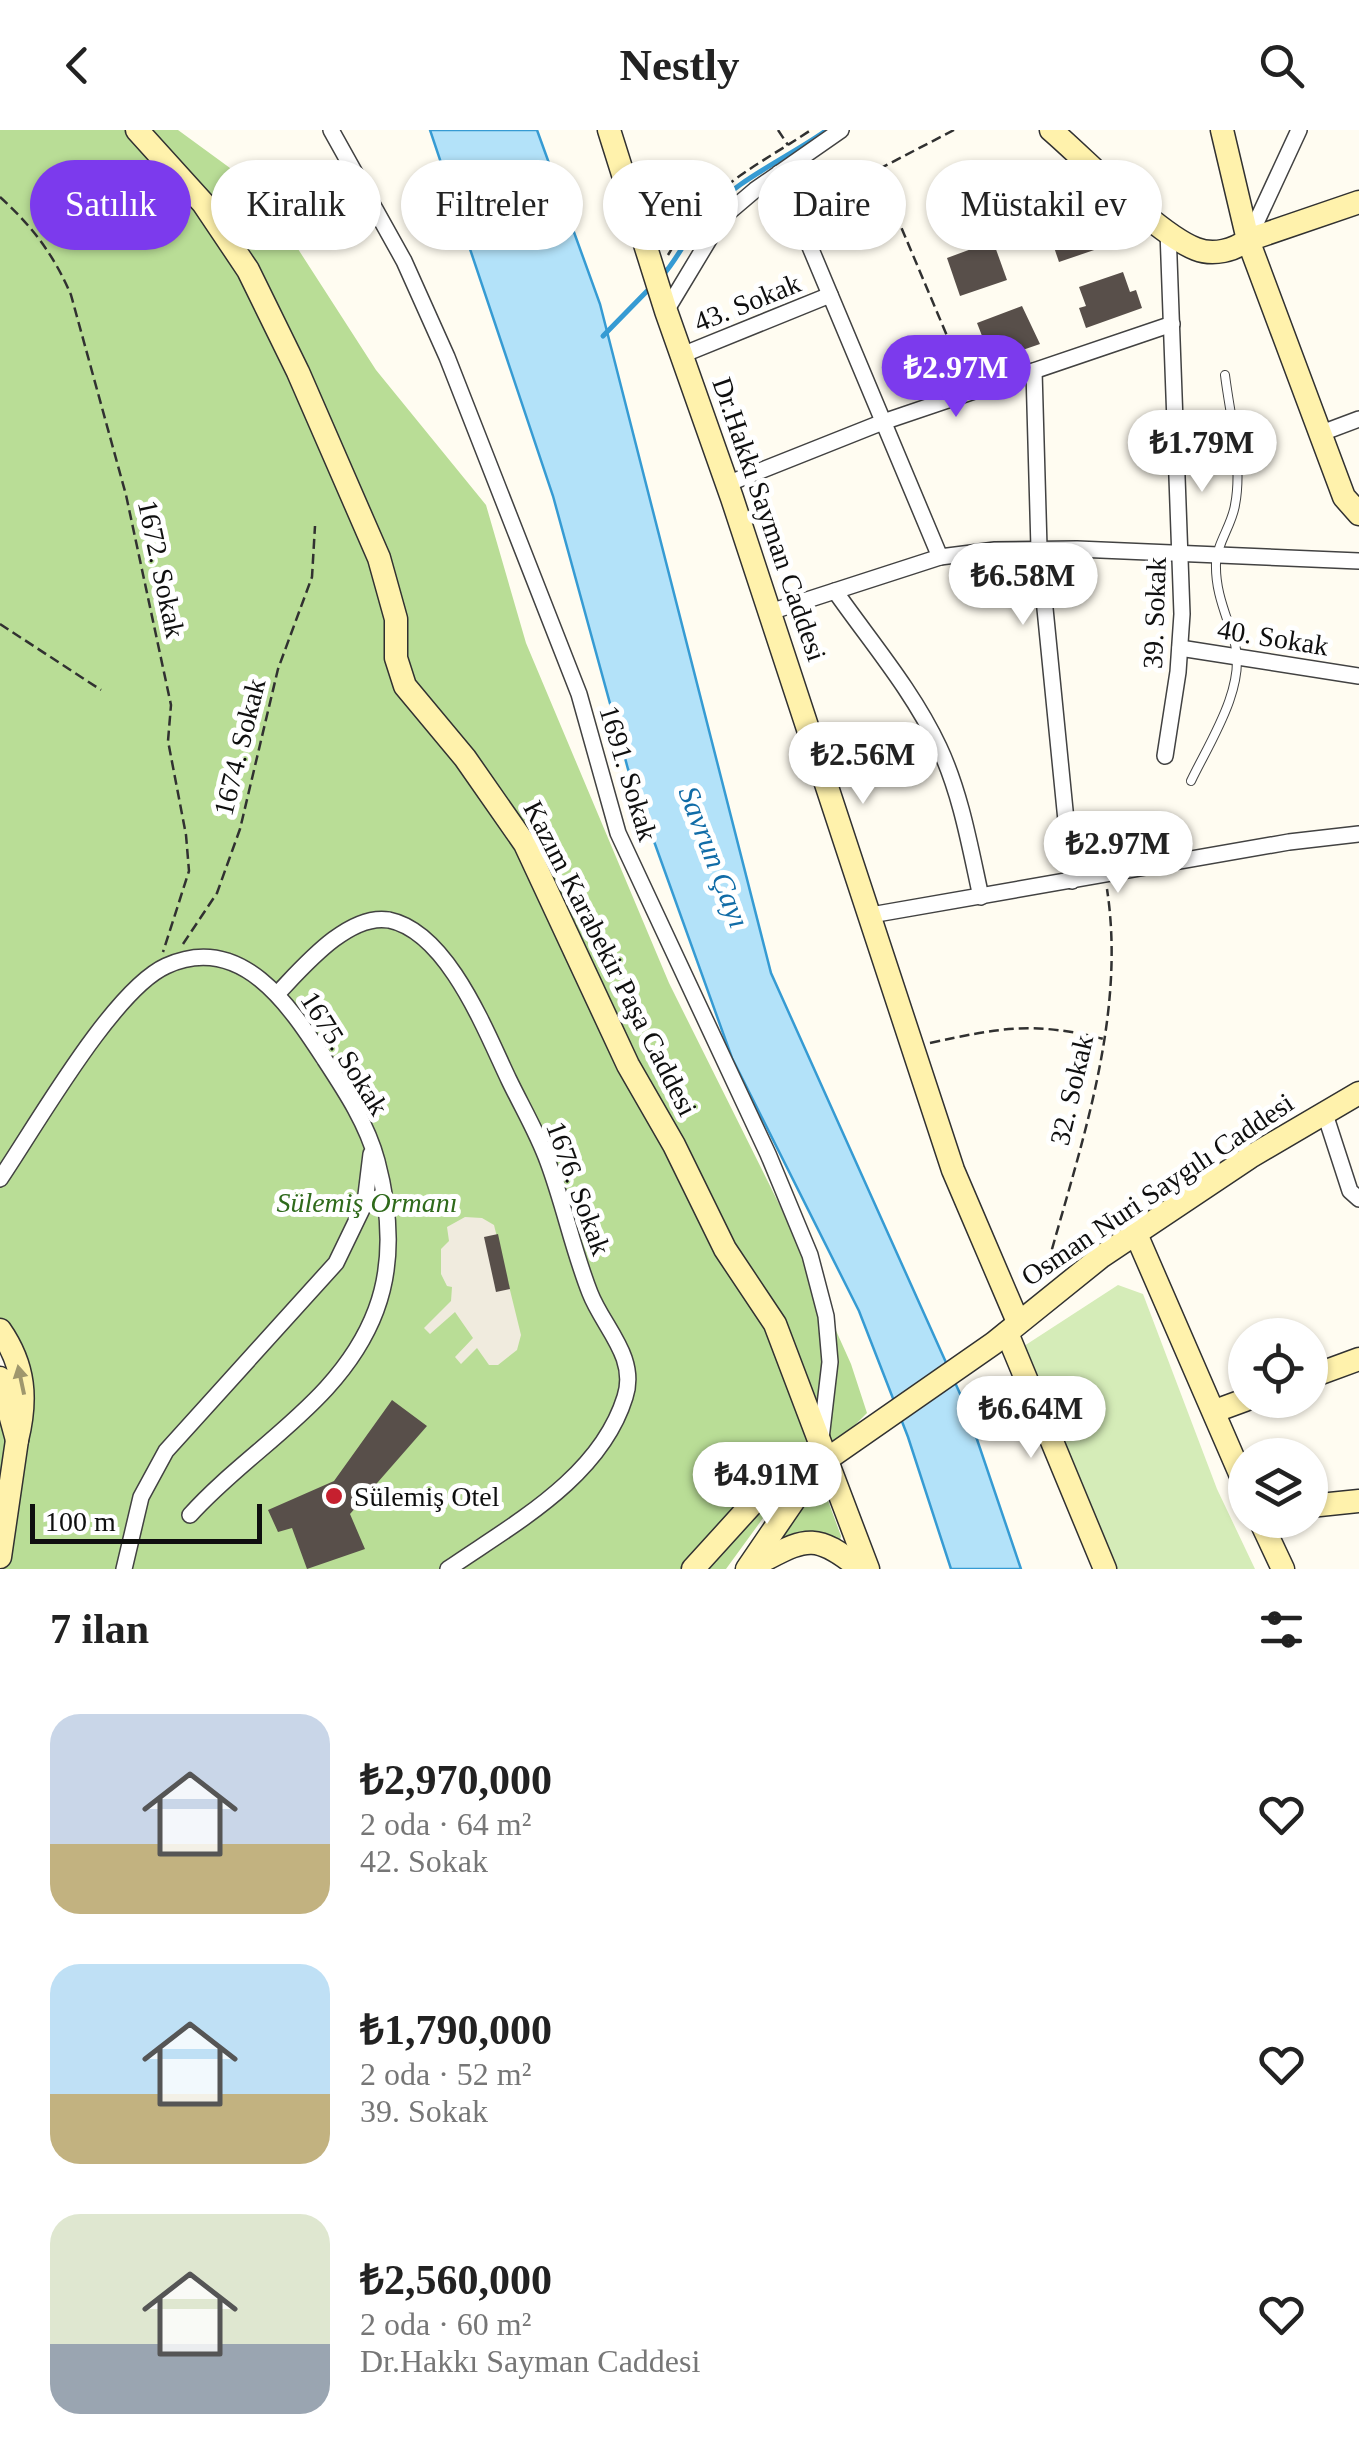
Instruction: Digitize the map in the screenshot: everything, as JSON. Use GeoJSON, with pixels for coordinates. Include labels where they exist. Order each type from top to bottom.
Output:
{"type":"FeatureCollection","features":[{"type":"Feature","properties":{"kind":"street","name":"Kazım Karabekir Paşa Caddesi"},"geometry":{"type":"LineString","coordinates":[[137,130],[203,203],[248,270],[298,372],[379,558],[396,619],[396,658],[405,686],[466,758],[525,844],[628,1065],[681,1159],[725,1249],[775,1324],[830,1450],[868,1569]]}},
{"type":"Feature","properties":{"kind":"street","name":"1691. Sokak"},"geometry":{"type":"LineString","coordinates":[[330,130],[382,217],[447,356],[578,694],[618,832],[768,1154],[810,1255],[824,1306],[830,1362],[830,1450]]}},
{"type":"Feature","properties":{"kind":"street","name":"Dr.Hakkı Sayman Caddesi"},"geometry":{"type":"LineString","coordinates":[[609,130],[953,1170],[1105,1569]]}},
{"type":"Feature","properties":{"kind":"street"},"geometry":{"type":"LineString","coordinates":[[798,160],[841,130]]}},
{"type":"Feature","properties":{"kind":"street"},"geometry":{"type":"LineString","coordinates":[[1051,130],[1168,231],[1198,250],[1213,252],[1238,247],[1248,240],[1359,202]]}},
{"type":"Feature","properties":{"kind":"street"},"geometry":{"type":"LineString","coordinates":[[1222,130],[1248,240],[1319,434],[1354,502]]}},
{"type":"Feature","properties":{"kind":"street"},"geometry":{"type":"LineString","coordinates":[[1248,240],[1299,130]]}},
{"type":"Feature","properties":{"kind":"street"},"geometry":{"type":"LineString","coordinates":[[666,310],[712,229],[758,188]]}},
{"type":"Feature","properties":{"kind":"street","name":"39. Sokak"},"geometry":{"type":"LineString","coordinates":[[1165,756],[1180,648],[1182,552],[1168,231]]}},
{"type":"Feature","properties":{"kind":"street"},"geometry":{"type":"LineString","coordinates":[[811,250],[940,557]]}},
{"type":"Feature","properties":{"kind":"street","name":"43. Sokak"},"geometry":{"type":"LineString","coordinates":[[682,355],[830,295]]}},
{"type":"Feature","properties":{"kind":"street"},"geometry":{"type":"LineString","coordinates":[[727,484],[883,422],[1172,324]]}},
{"type":"Feature","properties":{"kind":"street"},"geometry":{"type":"LineString","coordinates":[[1034,371],[1039,548],[1072,881]]}},
{"type":"Feature","properties":{"kind":"street"},"geometry":{"type":"LineString","coordinates":[[1319,434],[1359,418]]}},
{"type":"Feature","properties":{"kind":"street"},"geometry":{"type":"LineString","coordinates":[[770,612],[940,557],[1039,548],[1359,561]]}},
{"type":"Feature","properties":{"kind":"street"},"geometry":{"type":"LineString","coordinates":[[835,591],[938,744],[956,793],[981,897]]}},
{"type":"Feature","properties":{"kind":"street","name":"40. Sokak"},"geometry":{"type":"LineString","coordinates":[[1180,648],[1359,676]]}},
{"type":"Feature","properties":{"kind":"street"},"geometry":{"type":"LineString","coordinates":[[871,916],[1288,842],[1359,834]]}},
{"type":"Feature","properties":{"kind":"street","name":"1676. Sokak"},"geometry":{"type":"LineString","coordinates":[[278,994],[327,945],[370,922],[391,921],[439,953],[471,1000],[548,1160],[588,1290],[624,1358],[628,1385],[625,1400],[590,1458],[550,1497],[448,1569]]}},
{"type":"Feature","properties":{"kind":"street","name":"1675. Sokak"},"geometry":{"type":"LineString","coordinates":[[162,968],[192,959],[226,962],[254,974],[278,994],[343,1088],[372,1145],[385,1196],[390,1240],[384,1285],[366,1332],[346,1362],[314,1402],[262,1450],[224,1478],[190,1515]]}},
{"type":"Feature","properties":{"kind":"street"},"geometry":{"type":"LineString","coordinates":[[0,1179],[106,1024],[128,996],[162,968]]}},
{"type":"Feature","properties":{"kind":"street","name":"Osman Nuri Saygılı Caddesi"},"geometry":{"type":"LineString","coordinates":[[830,1450],[1014,1326],[1136,1234],[1324,1111],[1359,1093]]}},
{"type":"Feature","properties":{"kind":"street"},"geometry":{"type":"LineString","coordinates":[[1324,1111],[1350,1191],[1359,1200]]}},
{"type":"Feature","properties":{"kind":"street"},"geometry":{"type":"LineString","coordinates":[[124,1569],[141,1498],[166,1451],[336,1264],[365,1203],[372,1145]]}},
{"type":"Feature","properties":{"kind":"street"},"geometry":{"type":"LineString","coordinates":[[1136,1234],[1228,1443]]}},
{"type":"Feature","properties":{"kind":"street"},"geometry":{"type":"LineString","coordinates":[[0,1330],[21,1374],[25,1402],[0,1557]]}},
{"type":"Feature","properties":{"kind":"street"},"geometry":{"type":"LineString","coordinates":[[1328,1370],[1359,1359]]}},
{"type":"Feature","properties":{"kind":"street"},"geometry":{"type":"LineString","coordinates":[[0,1378],[17,1440]]}},
{"type":"Feature","properties":{"kind":"street"},"geometry":{"type":"LineString","coordinates":[[1215,1411],[1228,1406]]}},
{"type":"Feature","properties":{"kind":"street"},"geometry":{"type":"LineString","coordinates":[[747,1569],[830,1450]]}},
{"type":"Feature","properties":{"kind":"street"},"geometry":{"type":"LineString","coordinates":[[693,1569],[762,1493],[830,1450]]}},
{"type":"Feature","properties":{"kind":"street"},"geometry":{"type":"LineString","coordinates":[[1328,1504],[1359,1501]]}},
{"type":"Feature","properties":{"kind":"street"},"geometry":{"type":"LineString","coordinates":[[1268,1538],[1283,1569]]}},
{"type":"Feature","properties":{"kind":"street"},"geometry":{"type":"LineString","coordinates":[[747,1569],[800,1543],[814,1541],[828,1544],[860,1569]]}},
{"type":"Feature","properties":{"kind":"lane"},"geometry":{"type":"LineString","coordinates":[[1191,781],[1229,698],[1236,656],[1220,604],[1216,554],[1234,509],[1237,485],[1225,375]]}},
{"type":"Feature","properties":{"kind":"path"},"geometry":{"type":"LineString","coordinates":[[778,130],[788,145]]}},
{"type":"Feature","properties":{"kind":"path"},"geometry":{"type":"LineString","coordinates":[[954,130],[877,170],[970,391]]}},
{"type":"Feature","properties":{"kind":"path","name":"1672. Sokak"},"geometry":{"type":"LineString","coordinates":[[0,197],[38,234],[71,295],[126,496],[171,705],[168,742],[186,835],[188,871],[162,968]]}},
{"type":"Feature","properties":{"kind":"path","name":"1674. Sokak"},"geometry":{"type":"LineString","coordinates":[[162,968],[218,893],[240,829],[272,690],[312,577],[315,526]]}},
{"type":"Feature","properties":{"kind":"path"},"geometry":{"type":"LineString","coordinates":[[0,624],[102,690]]}},
{"type":"Feature","properties":{"kind":"path","name":"32. Sokak"},"geometry":{"type":"LineString","coordinates":[[1014,1326],[1087,1121],[1104,1040],[1112,990],[1113,940],[1105,876]]}},
{"type":"Feature","properties":{"kind":"path"},"geometry":{"type":"LineString","coordinates":[[914,1046],[989,1030],[1039,1026],[1104,1040]]}},
{"type":"Feature","properties":{"kind":"green space","name":"Sülemiş Ormanı"},"geometry":{"type":"Polygon","coordinates":[[[0,130],[178,130],[219,160],[211,160],[211,250],[299,250],[376,370],[486,505],[526,643],[669,983],[780,1206],[851,1364],[867,1413],[766,1514],[726,1569],[0,1569],[0,1379],[22,1357],[0,1320],[0,130]]]}},
{"type":"Feature","properties":{"kind":"green space"},"geometry":{"type":"Polygon","coordinates":[[[1118,1285],[1143,1294],[1228,1512],[1228,1538],[1240,1538],[1255,1569],[1114,1569],[1021,1348],[1118,1285]]]}},
{"type":"Feature","properties":{"kind":"green space"},"geometry":{"type":"Polygon","coordinates":[[[816,1487],[823,1487],[840,1541],[805,1532],[772,1550],[816,1487]]]}},
{"type":"Feature","properties":{"kind":"shaded area"},"geometry":{"type":"Polygon","coordinates":[[[465,1217],[482,1218],[494,1225],[521,1335],[517,1350],[498,1365],[489,1365],[477,1348],[461,1364],[455,1357],[473,1338],[455,1312],[430,1334],[424,1328],[451,1301],[452,1287],[447,1286],[441,1274],[441,1249],[449,1241],[447,1227],[465,1217]]]}},
{"type":"Feature","properties":{"kind":"water"},"geometry":{"type":"Polygon","coordinates":[[[430,130],[537,130],[548,160],[440,160],[430,130]]]}},
{"type":"Feature","properties":{"kind":"water","name":"Savrun Çayı"},"geometry":{"type":"Polygon","coordinates":[[[470,250],[580,250],[600,304],[771,973],[966,1407],[1021,1569],[951,1569],[908,1437],[859,1311],[732,1058],[628,769],[553,496],[470,250]]]}},
{"type":"Feature","properties":{"kind":"building"},"geometry":{"type":"Polygon","coordinates":[[[969,250],[996,250],[1007,280],[960,296],[947,258],[969,250]]]}},
{"type":"Feature","properties":{"kind":"building"},"geometry":{"type":"Polygon","coordinates":[[[1055,250],[1094,250],[1059,262],[1055,250]]]}},
{"type":"Feature","properties":{"kind":"building"},"geometry":{"type":"Polygon","coordinates":[[[1123,272],[1130,292],[1136,290],[1142,308],[1086,328],[1079,308],[1086,306],[1079,287],[1123,272]]]}},
{"type":"Feature","properties":{"kind":"building"},"geometry":{"type":"Polygon","coordinates":[[[1022,306],[1040,344],[984,363],[977,344],[984,341],[977,323],[1022,306]]]}},
{"type":"Feature","properties":{"kind":"building"},"geometry":{"type":"Polygon","coordinates":[[[498,1234],[510,1289],[496,1292],[484,1237],[498,1234]]]}},
{"type":"Feature","properties":{"kind":"building","name":"Sülemiş Otel"},"geometry":{"type":"Polygon","coordinates":[[[392,1400],[427,1426],[350,1514],[365,1549],[307,1569],[292,1528],[278,1532],[268,1510],[334,1481],[392,1400]]]}},
{"type":"Feature","properties":{"kind":"waterway"},"geometry":{"type":"LineString","coordinates":[[662,276],[697,224],[716,204],[746,180],[827,130]]}},
{"type":"Feature","properties":{"kind":"waterway"},"geometry":{"type":"LineString","coordinates":[[603,336],[651,287]]}},
{"type":"Feature","properties":{"kind":"place","name":"Sülemiş Otel"},"geometry":{"type":"Point","coordinates":[334,1496]}}]}
